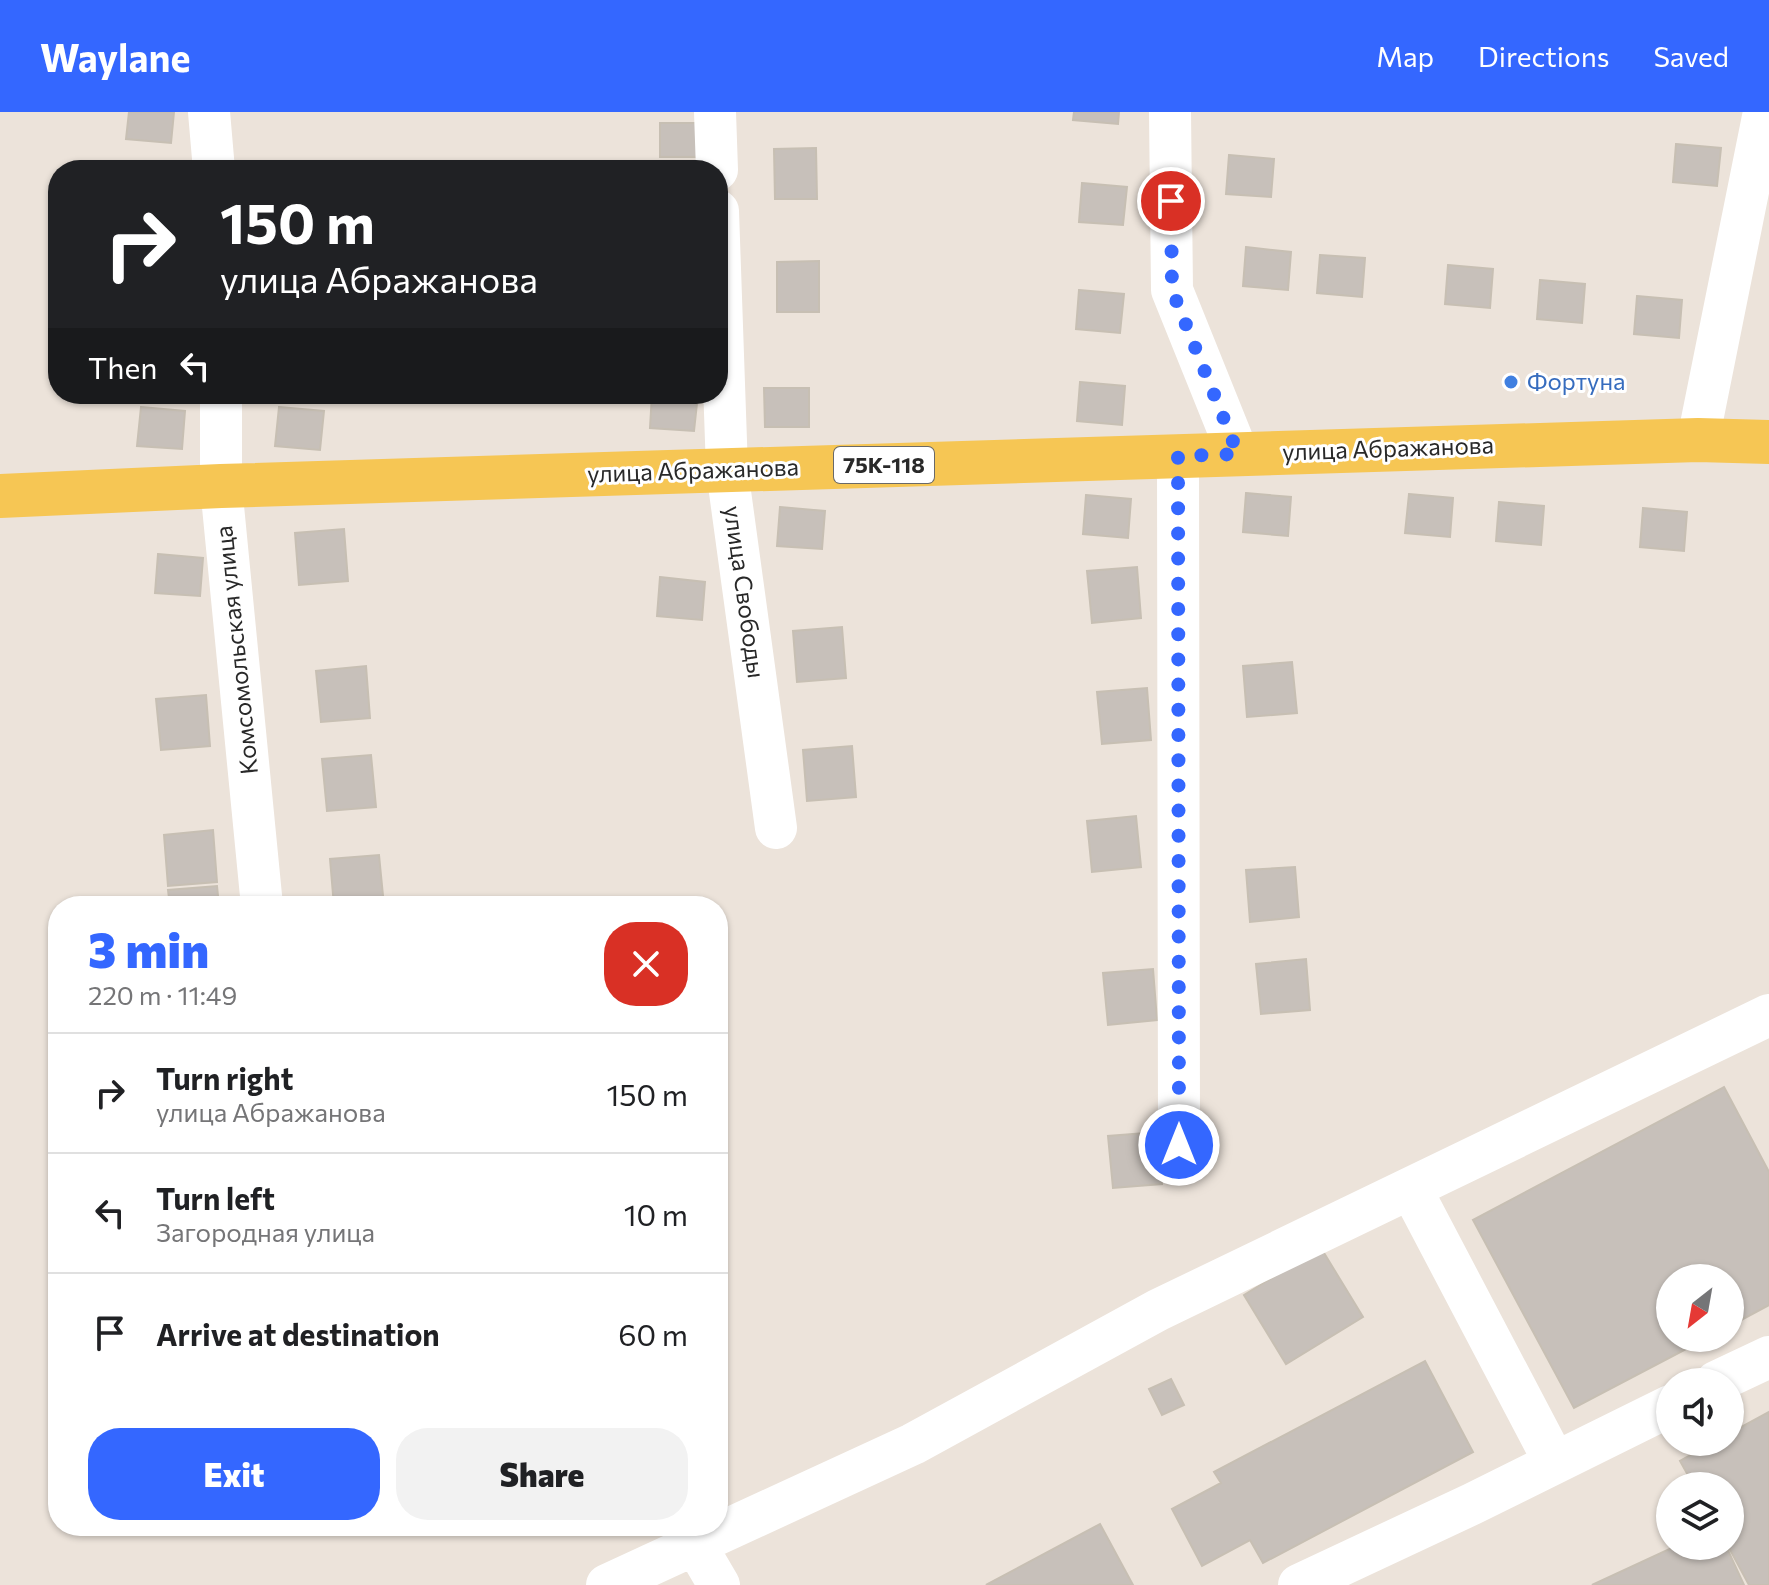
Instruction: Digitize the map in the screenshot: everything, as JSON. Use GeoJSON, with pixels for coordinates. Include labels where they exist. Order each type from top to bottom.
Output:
{"type":"FeatureCollection","features":[{"type":"Feature","properties":{"kind":"main road","name":"улица Абражанова"},"geometry":{"type":"LineString","coordinates":[[0,496],[221,486],[1238,454],[1698,440],[1769,442]]}},
{"type":"Feature","properties":{"kind":"street"},"geometry":{"type":"LineString","coordinates":[[209,112],[213,160]]}},
{"type":"Feature","properties":{"kind":"street"},"geometry":{"type":"LineString","coordinates":[[715,112],[717,160]]}},
{"type":"Feature","properties":{"kind":"street"},"geometry":{"type":"LineString","coordinates":[[1170,112],[1172,290],[1238,454]]}},
{"type":"Feature","properties":{"kind":"street"},"geometry":{"type":"LineString","coordinates":[[1698,440],[1764,112]]}},
{"type":"Feature","properties":{"kind":"street","name":"Комсомольская улица"},"geometry":{"type":"LineString","coordinates":[[221,404],[221,486],[261,896]]}},
{"type":"Feature","properties":{"kind":"street","name":"улица Свободы"},"geometry":{"type":"LineString","coordinates":[[725,404],[727,470],[776,828]]}},
{"type":"Feature","properties":{"kind":"street"},"geometry":{"type":"LineString","coordinates":[[1178,456],[1179,1145]]}},
{"type":"Feature","properties":{"kind":"street"},"geometry":{"type":"LineString","coordinates":[[728,1529],[913,1444],[1158,1310],[1769,1015]]}},
{"type":"Feature","properties":{"kind":"street"},"geometry":{"type":"LineString","coordinates":[[1411,1189],[1555,1463]]}},
{"type":"Feature","properties":{"kind":"street"},"geometry":{"type":"LineString","coordinates":[[1744,1369],[1769,1357]]}},
{"type":"Feature","properties":{"kind":"street"},"geometry":{"type":"LineString","coordinates":[[1299,1585],[1656,1413]]}},
{"type":"Feature","properties":{"kind":"street"},"geometry":{"type":"LineString","coordinates":[[607,1585],[712,1536]]}},
{"type":"Feature","properties":{"kind":"street"},"geometry":{"type":"LineString","coordinates":[[695,1544],[719,1585]]}},
{"type":"Feature","properties":{"kind":"building"},"geometry":{"type":"Polygon","coordinates":[[[129,112],[174,112],[171,143],[126,139],[129,112]]]}},
{"type":"Feature","properties":{"kind":"building"},"geometry":{"type":"Polygon","coordinates":[[[1074,112],[1119,112],[1118,124],[1073,120],[1074,112]]]}},
{"type":"Feature","properties":{"kind":"building"},"geometry":{"type":"Polygon","coordinates":[[[660,123],[697,123],[697,157],[660,157],[660,123]]]}},
{"type":"Feature","properties":{"kind":"building"},"geometry":{"type":"Polygon","coordinates":[[[1676,144],[1721,148],[1717,186],[1673,182],[1676,144]]]}},
{"type":"Feature","properties":{"kind":"building"},"geometry":{"type":"Polygon","coordinates":[[[816,148],[817,199],[775,199],[774,149],[816,148]]]}},
{"type":"Feature","properties":{"kind":"building"},"geometry":{"type":"Polygon","coordinates":[[[1229,155],[1274,159],[1271,197],[1226,194],[1229,155]]]}},
{"type":"Feature","properties":{"kind":"building"},"geometry":{"type":"Polygon","coordinates":[[[1082,183],[1127,187],[1123,225],[1079,222],[1082,183]]]}},
{"type":"Feature","properties":{"kind":"building"},"geometry":{"type":"Polygon","coordinates":[[[1246,247],[1291,252],[1288,290],[1243,286],[1246,247]]]}},
{"type":"Feature","properties":{"kind":"building"},"geometry":{"type":"Polygon","coordinates":[[[1320,255],[1365,258],[1362,297],[1317,293],[1320,255]]]}},
{"type":"Feature","properties":{"kind":"building"},"geometry":{"type":"Polygon","coordinates":[[[819,261],[819,312],[777,312],[777,262],[819,261]]]}},
{"type":"Feature","properties":{"kind":"building"},"geometry":{"type":"Polygon","coordinates":[[[1448,265],[1493,269],[1490,308],[1445,304],[1448,265]]]}},
{"type":"Feature","properties":{"kind":"building"},"geometry":{"type":"Polygon","coordinates":[[[1540,280],[1585,284],[1582,323],[1537,319],[1540,280]]]}},
{"type":"Feature","properties":{"kind":"building"},"geometry":{"type":"Polygon","coordinates":[[[1079,290],[1124,294],[1120,333],[1076,329],[1079,290]]]}},
{"type":"Feature","properties":{"kind":"building"},"geometry":{"type":"Polygon","coordinates":[[[1637,296],[1682,300],[1679,338],[1634,334],[1637,296]]]}},
{"type":"Feature","properties":{"kind":"building"},"geometry":{"type":"Polygon","coordinates":[[[1080,382],[1125,386],[1122,425],[1077,421],[1080,382]]]}},
{"type":"Feature","properties":{"kind":"building"},"geometry":{"type":"Polygon","coordinates":[[[764,388],[809,388],[809,427],[765,427],[764,388]]]}},
{"type":"Feature","properties":{"kind":"building"},"geometry":{"type":"Polygon","coordinates":[[[651,404],[697,404],[694,431],[650,428],[651,404]]]}},
{"type":"Feature","properties":{"kind":"building"},"geometry":{"type":"Polygon","coordinates":[[[141,407],[185,411],[182,449],[137,446],[141,407]]]}},
{"type":"Feature","properties":{"kind":"building"},"geometry":{"type":"Polygon","coordinates":[[[279,407],[324,411],[320,450],[275,446],[279,407]]]}},
{"type":"Feature","properties":{"kind":"building"},"geometry":{"type":"Polygon","coordinates":[[[1246,493],[1291,497],[1288,536],[1243,532],[1246,493]]]}},
{"type":"Feature","properties":{"kind":"building"},"geometry":{"type":"Polygon","coordinates":[[[1409,494],[1453,498],[1450,537],[1405,533],[1409,494]]]}},
{"type":"Feature","properties":{"kind":"building"},"geometry":{"type":"Polygon","coordinates":[[[1086,495],[1131,499],[1128,538],[1083,534],[1086,495]]]}},
{"type":"Feature","properties":{"kind":"building"},"geometry":{"type":"Polygon","coordinates":[[[1499,502],[1544,506],[1541,545],[1496,541],[1499,502]]]}},
{"type":"Feature","properties":{"kind":"building"},"geometry":{"type":"Polygon","coordinates":[[[780,507],[825,511],[822,549],[777,546],[780,507]]]}},
{"type":"Feature","properties":{"kind":"building"},"geometry":{"type":"Polygon","coordinates":[[[1643,508],[1687,512],[1684,551],[1640,547],[1643,508]]]}},
{"type":"Feature","properties":{"kind":"building"},"geometry":{"type":"Polygon","coordinates":[[[344,529],[348,581],[299,585],[295,533],[344,529]]]}},
{"type":"Feature","properties":{"kind":"building"},"geometry":{"type":"Polygon","coordinates":[[[158,554],[203,558],[200,596],[155,593],[158,554]]]}},
{"type":"Feature","properties":{"kind":"building"},"geometry":{"type":"Polygon","coordinates":[[[1137,567],[1141,618],[1092,623],[1087,571],[1137,567]]]}},
{"type":"Feature","properties":{"kind":"building"},"geometry":{"type":"Polygon","coordinates":[[[660,577],[705,582],[702,620],[657,616],[660,577]]]}},
{"type":"Feature","properties":{"kind":"building"},"geometry":{"type":"Polygon","coordinates":[[[842,627],[846,678],[797,682],[793,631],[842,627]]]}},
{"type":"Feature","properties":{"kind":"building"},"geometry":{"type":"Polygon","coordinates":[[[1292,662],[1297,713],[1247,717],[1243,666],[1292,662]]]}},
{"type":"Feature","properties":{"kind":"building"},"geometry":{"type":"Polygon","coordinates":[[[366,666],[370,718],[321,722],[316,671],[366,666]]]}},
{"type":"Feature","properties":{"kind":"building"},"geometry":{"type":"Polygon","coordinates":[[[1147,688],[1151,740],[1102,744],[1097,692],[1147,688]]]}},
{"type":"Feature","properties":{"kind":"building"},"geometry":{"type":"Polygon","coordinates":[[[206,695],[210,746],[161,750],[156,699],[206,695]]]}},
{"type":"Feature","properties":{"kind":"building"},"geometry":{"type":"Polygon","coordinates":[[[852,746],[856,797],[807,801],[803,750],[852,746]]]}},
{"type":"Feature","properties":{"kind":"building"},"geometry":{"type":"Polygon","coordinates":[[[371,755],[376,807],[327,811],[322,759],[371,755]]]}},
{"type":"Feature","properties":{"kind":"building"},"geometry":{"type":"Polygon","coordinates":[[[1136,816],[1141,867],[1092,872],[1087,821],[1136,816]]]}},
{"type":"Feature","properties":{"kind":"building"},"geometry":{"type":"Polygon","coordinates":[[[213,830],[217,882],[168,886],[164,835],[213,830]]]}},
{"type":"Feature","properties":{"kind":"building"},"geometry":{"type":"Polygon","coordinates":[[[379,855],[383,896],[333,896],[330,859],[379,855]]]}},
{"type":"Feature","properties":{"kind":"building"},"geometry":{"type":"Polygon","coordinates":[[[1295,867],[1299,917],[1250,922],[1246,870],[1295,867]]]}},
{"type":"Feature","properties":{"kind":"building"},"geometry":{"type":"Polygon","coordinates":[[[217,886],[218,896],[169,896],[168,890],[217,886]]]}},
{"type":"Feature","properties":{"kind":"building"},"geometry":{"type":"Polygon","coordinates":[[[1306,959],[1310,1010],[1261,1014],[1256,964],[1306,959]]]}},
{"type":"Feature","properties":{"kind":"building"},"geometry":{"type":"Polygon","coordinates":[[[1153,969],[1157,1020],[1108,1025],[1103,973],[1153,969]]]}},
{"type":"Feature","properties":{"kind":"building"},"geometry":{"type":"Polygon","coordinates":[[[1724,1087],[1769,1172],[1769,1305],[1744,1318],[1744,1264],[1656,1264],[1656,1352],[1680,1352],[1574,1408],[1473,1220],[1724,1087]]]}},
{"type":"Feature","properties":{"kind":"building"},"geometry":{"type":"Polygon","coordinates":[[[1158,1132],[1162,1184],[1113,1188],[1108,1136],[1158,1132]]]}},
{"type":"Feature","properties":{"kind":"building"},"geometry":{"type":"Polygon","coordinates":[[[1321,1248],[1363,1317],[1286,1364],[1244,1295],[1321,1248]]]}},
{"type":"Feature","properties":{"kind":"building"},"geometry":{"type":"Polygon","coordinates":[[[1425,1361],[1473,1452],[1263,1563],[1250,1540],[1202,1566],[1172,1509],[1221,1483],[1214,1472],[1425,1361]]]}},
{"type":"Feature","properties":{"kind":"building"},"geometry":{"type":"Polygon","coordinates":[[[1171,1379],[1184,1405],[1162,1415],[1149,1389],[1171,1379]]]}},
{"type":"Feature","properties":{"kind":"building"},"geometry":{"type":"Polygon","coordinates":[[[1769,1412],[1769,1585],[1749,1585],[1736,1560],[1744,1560],[1744,1472],[1686,1472],[1680,1461],[1689,1456],[1744,1456],[1744,1425],[1769,1412]]]}},
{"type":"Feature","properties":{"kind":"building"},"geometry":{"type":"Polygon","coordinates":[[[1100,1524],[1133,1585],[986,1585],[1100,1524]]]}},
{"type":"Feature","properties":{"kind":"building"},"geometry":{"type":"Polygon","coordinates":[[[1656,1555],[1656,1560],[1732,1560],[1744,1585],[1592,1585],[1656,1555]]]}},
{"type":"Feature","properties":{"kind":"place","name":"Фортуна"},"geometry":{"type":"Point","coordinates":[1511,382]}},
{"type":"Feature","properties":{"kind":"route"},"geometry":{"type":"LineString","coordinates":[[1171,201],[1172,290],[1238,454],[1178,456],[1179,1145]]}}]}
